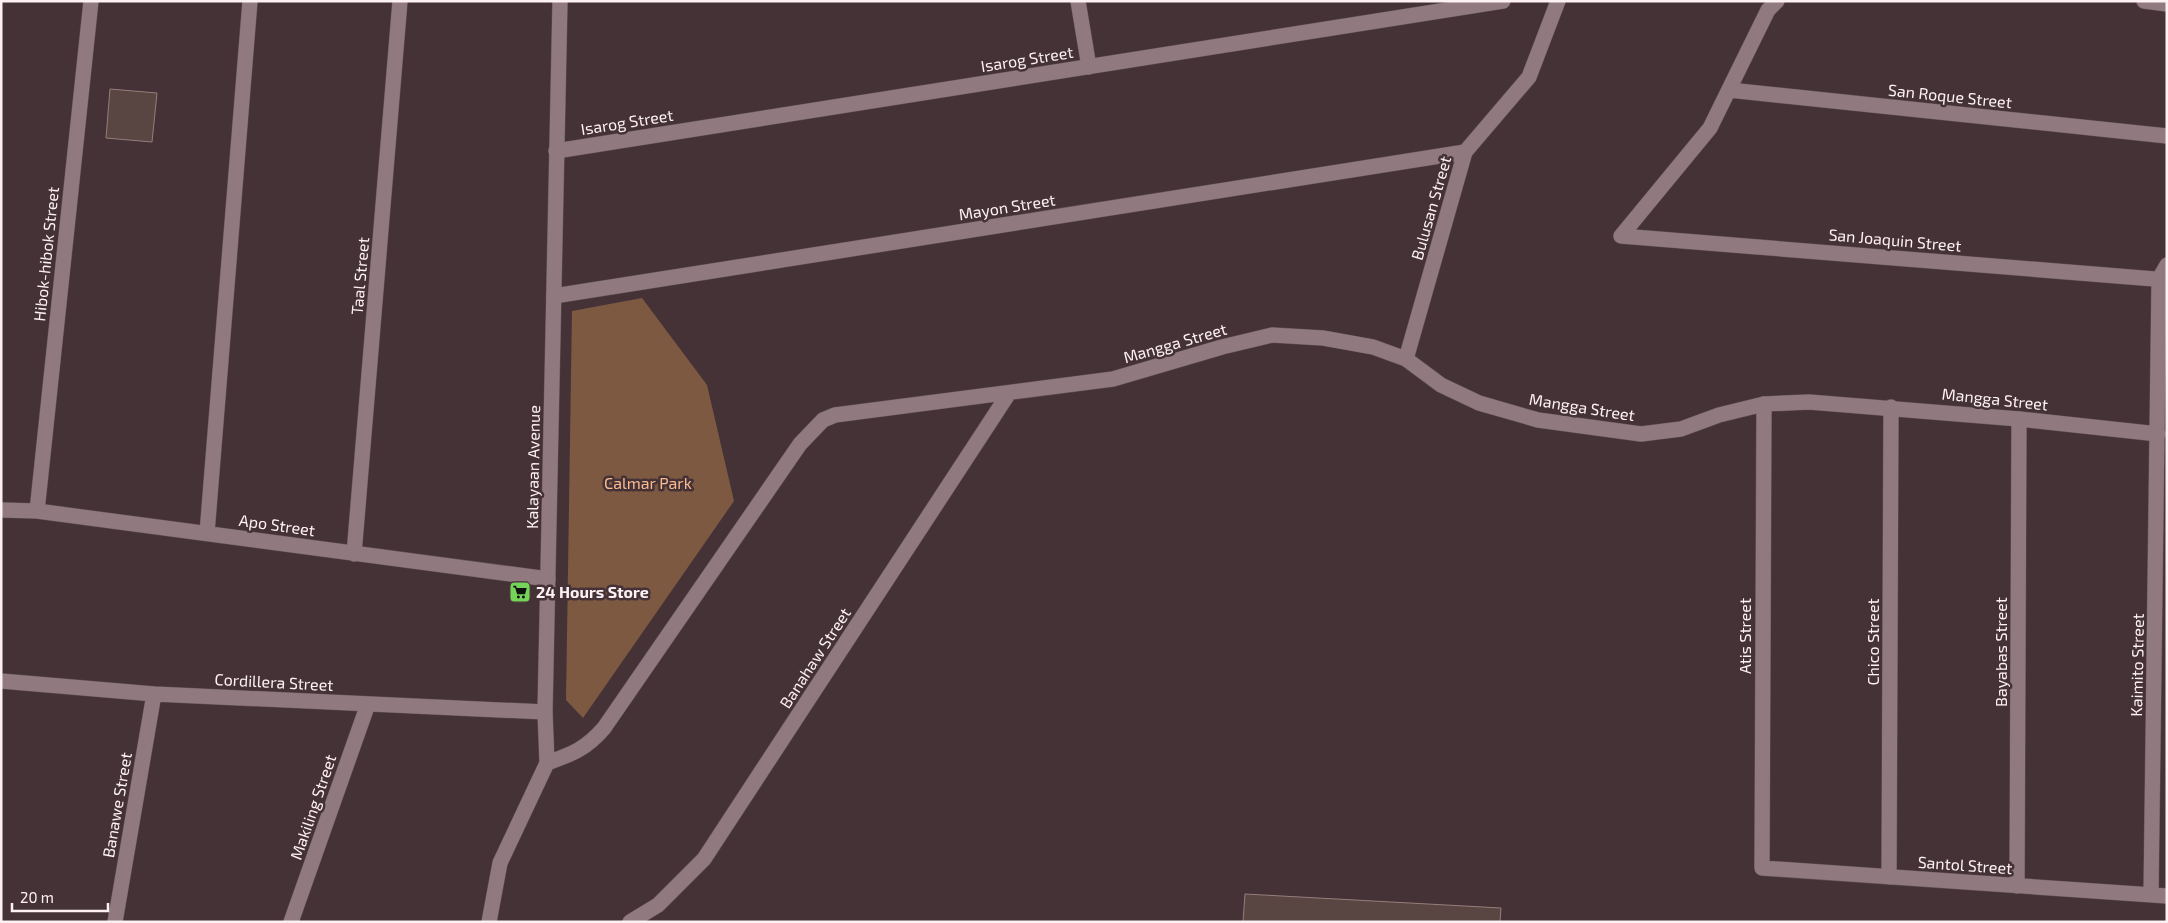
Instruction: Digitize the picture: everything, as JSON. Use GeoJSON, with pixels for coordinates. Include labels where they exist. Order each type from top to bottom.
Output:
{"type":"FeatureCollection","features":[{"type":"Feature","properties":{"kind":"street","name":"Hibok-hibok Street"},"geometry":{"type":"LineString","coordinates":[[37,511],[91,1]]}},
{"type":"Feature","properties":{"kind":"street"},"geometry":{"type":"LineString","coordinates":[[206,533],[250,1]]}},
{"type":"Feature","properties":{"kind":"street","name":"Taal Street"},"geometry":{"type":"LineString","coordinates":[[354,554],[400,1]]}},
{"type":"Feature","properties":{"kind":"street","name":"Kalayaan Avenue"},"geometry":{"type":"LineString","coordinates":[[489,922],[500,863],[547,763],[545,712],[560,1]]}},
{"type":"Feature","properties":{"kind":"street"},"geometry":{"type":"LineString","coordinates":[[1078,1],[1089,67]]}},
{"type":"Feature","properties":{"kind":"street","name":"Isarog Street"},"geometry":{"type":"LineString","coordinates":[[556,151],[1503,1]]}},
{"type":"Feature","properties":{"kind":"street","name":"Bulusan Street"},"geometry":{"type":"LineString","coordinates":[[1406,359],[1465,152],[1529,77],[1558,1]]}},
{"type":"Feature","properties":{"kind":"street"},"geometry":{"type":"LineString","coordinates":[[1729,90],[1768,10],[1777,1]]}},
{"type":"Feature","properties":{"kind":"street"},"geometry":{"type":"LineString","coordinates":[[2144,1],[2167,4]]}},
{"type":"Feature","properties":{"kind":"street","name":"San Roque Street"},"geometry":{"type":"LineString","coordinates":[[1729,90],[2167,136]]}},
{"type":"Feature","properties":{"kind":"street","name":"San Joaquin Street"},"geometry":{"type":"LineString","coordinates":[[1729,90],[1710,128],[1621,236],[2163,279]]}},
{"type":"Feature","properties":{"kind":"street","name":"Mayon Street"},"geometry":{"type":"LineString","coordinates":[[554,296],[1465,152]]}},
{"type":"Feature","properties":{"kind":"street"},"geometry":{"type":"LineString","coordinates":[[2163,279],[2167,265]]}},
{"type":"Feature","properties":{"kind":"street","name":"Kaimito Street"},"geometry":{"type":"LineString","coordinates":[[2151,895],[2162,435],[2163,279]]}},
{"type":"Feature","properties":{"kind":"street","name":"Mangga Street"},"geometry":{"type":"LineString","coordinates":[[547,763],[572,754],[591,743],[604,728],[800,444],[822,420],[853,411],[1009,393],[1113,378],[1222,346],[1272,335],[1323,338],[1373,347],[1406,359],[1441,385],[1479,403],[1538,420],[1641,434],[1681,429],[1719,415],[1764,404],[1808,402],[1891,407],[2162,435]]}},
{"type":"Feature","properties":{"kind":"street","name":"Banahaw Street"},"geometry":{"type":"LineString","coordinates":[[630,922],[658,905],[704,859],[1009,393]]}},
{"type":"Feature","properties":{"kind":"street","name":"Atis Street"},"geometry":{"type":"LineString","coordinates":[[1762,868],[1764,404]]}},
{"type":"Feature","properties":{"kind":"street","name":"Chico Street"},"geometry":{"type":"LineString","coordinates":[[1890,877],[1891,407]]}},
{"type":"Feature","properties":{"kind":"street","name":"Bayabas Street"},"geometry":{"type":"LineString","coordinates":[[2017,886],[2019,419]]}},
{"type":"Feature","properties":{"kind":"street","name":"Apo Street"},"geometry":{"type":"LineString","coordinates":[[1,510],[37,511],[548,579]]}},
{"type":"Feature","properties":{"kind":"street","name":"Cordillera Street"},"geometry":{"type":"LineString","coordinates":[[1,681],[154,694],[545,712]]}},
{"type":"Feature","properties":{"kind":"street","name":"Banawe Street"},"geometry":{"type":"LineString","coordinates":[[115,922],[154,694]]}},
{"type":"Feature","properties":{"kind":"street","name":"Makiling Street"},"geometry":{"type":"LineString","coordinates":[[291,922],[368,704]]}},
{"type":"Feature","properties":{"kind":"street","name":"Santol Street"},"geometry":{"type":"LineString","coordinates":[[1762,868],[2167,896]]}},
{"type":"Feature","properties":{"kind":"green space","name":"Calmar Park"},"geometry":{"type":"Polygon","coordinates":[[[642,298],[707,385],[734,501],[583,718],[566,700],[572,311],[642,298]]]}},
{"type":"Feature","properties":{"kind":"building"},"geometry":{"type":"Polygon","coordinates":[[[110,89],[157,93],[152,142],[106,138],[110,89]]]}},
{"type":"Feature","properties":{"kind":"building"},"geometry":{"type":"Polygon","coordinates":[[[1245,894],[1501,908],[1500,922],[1243,922],[1245,894]]]}},
{"type":"Feature","properties":{"kind":"place","name":"24 Hours Store"},"geometry":{"type":"Point","coordinates":[520,592]}}]}
